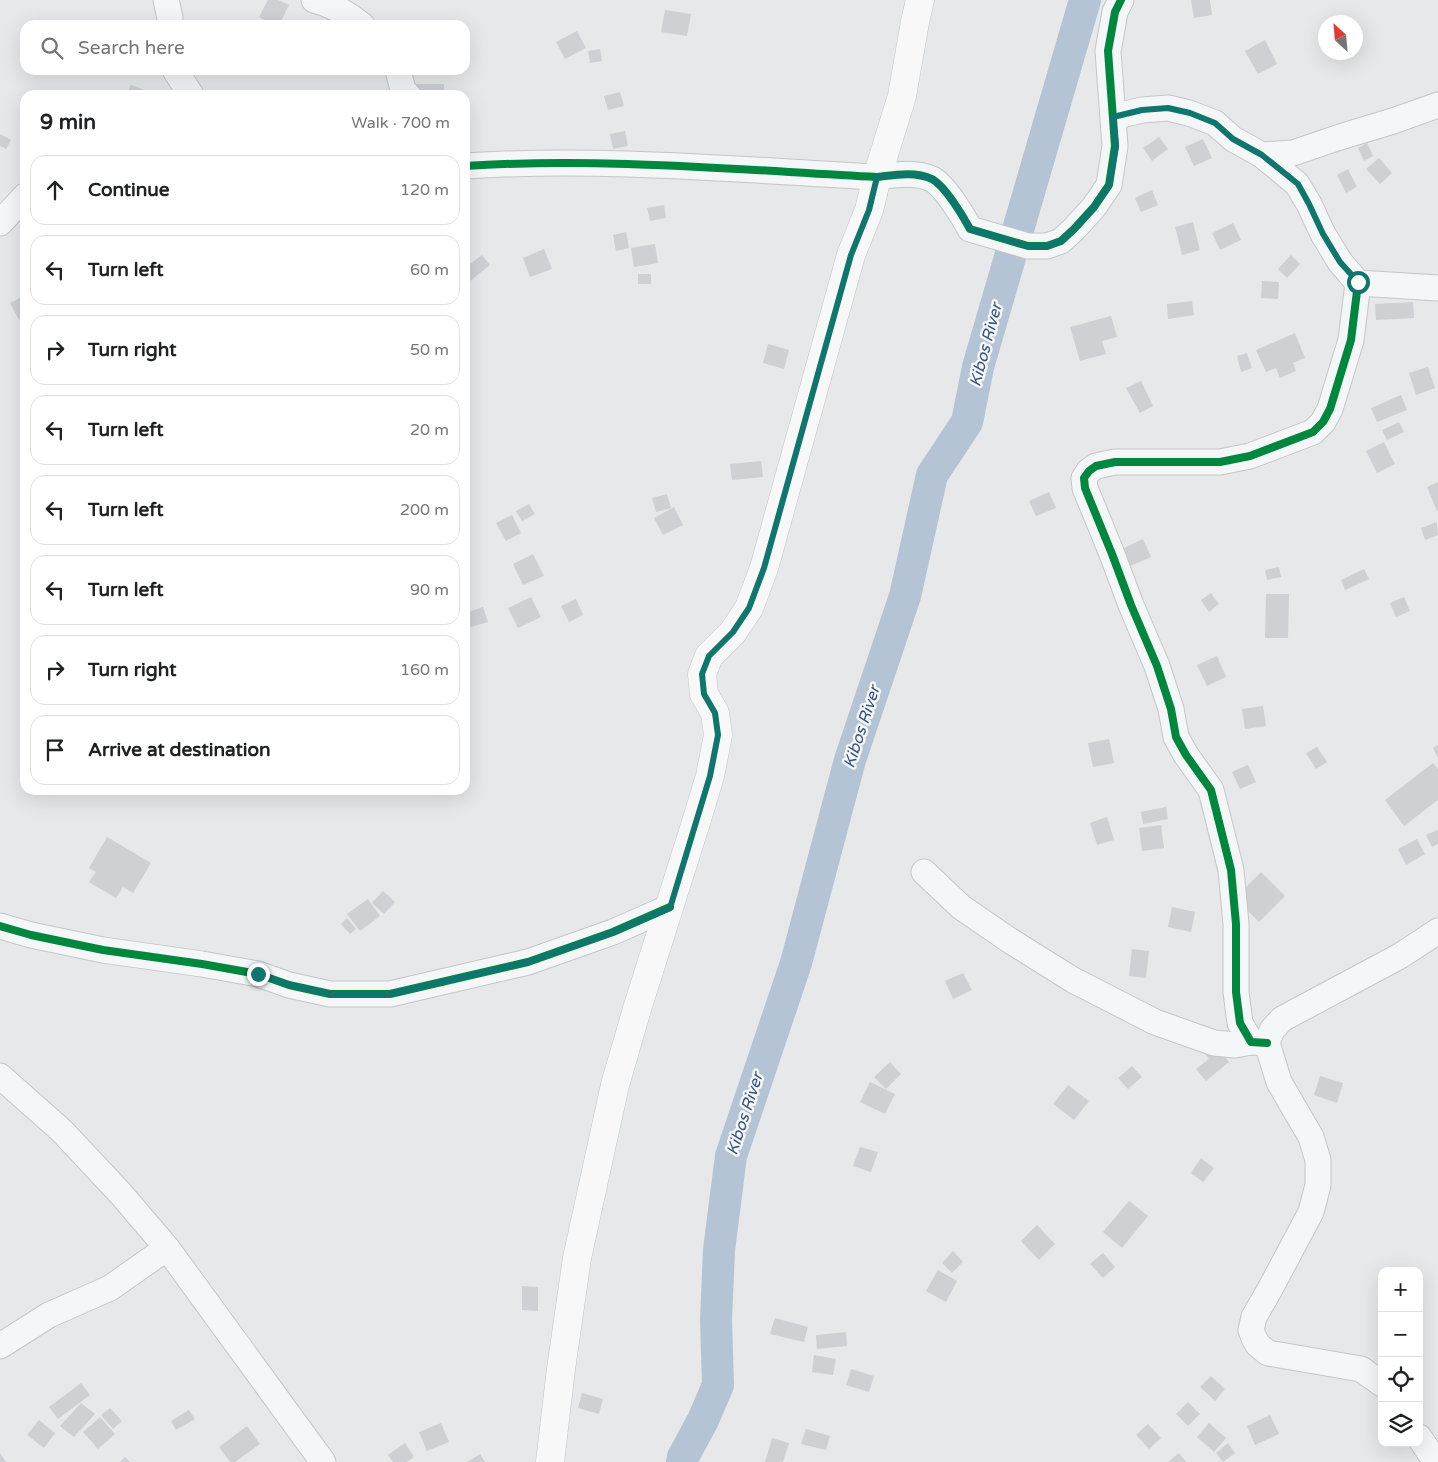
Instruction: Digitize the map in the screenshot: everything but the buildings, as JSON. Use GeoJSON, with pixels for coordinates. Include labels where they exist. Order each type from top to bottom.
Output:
{"type":"FeatureCollection","features":[{"type":"Feature","properties":{"kind":"main road"},"geometry":{"type":"LineString","coordinates":[[550,1462],[577,1258],[615,1085],[710,776],[718,735],[715,713],[704,694],[702,674],[709,656],[733,632],[749,608],[764,568],[851,255],[869,210],[902,96],[914,22],[920,0]]}},
{"type":"Feature","properties":{"kind":"street"},"geometry":{"type":"LineString","coordinates":[[166,0],[170,20]]}},
{"type":"Feature","properties":{"kind":"street"},"geometry":{"type":"LineString","coordinates":[[470,166],[514,163],[623,163],[877,177],[914,175],[932,180],[945,192],[957,207],[970,229],[1028,246],[1047,246],[1061,241],[1074,229],[1094,207],[1109,185],[1116,146],[1108,51],[1115,12],[1121,0]]}},
{"type":"Feature","properties":{"kind":"street"},"geometry":{"type":"LineString","coordinates":[[322,1],[356,20]]}},
{"type":"Feature","properties":{"kind":"street"},"geometry":{"type":"LineString","coordinates":[[178,75],[187,90]]}},
{"type":"Feature","properties":{"kind":"street"},"geometry":{"type":"LineString","coordinates":[[399,75],[403,90]]}},
{"type":"Feature","properties":{"kind":"street"},"geometry":{"type":"LineString","coordinates":[[1262,155],[1293,153],[1438,105]]}},
{"type":"Feature","properties":{"kind":"street"},"geometry":{"type":"LineString","coordinates":[[1113,117],[1142,110],[1168,108],[1190,113],[1215,123],[1233,139],[1262,155],[1298,184],[1323,234],[1340,262],[1358,282],[1438,288]]}},
{"type":"Feature","properties":{"kind":"street"},"geometry":{"type":"LineString","coordinates":[[0,223],[20,201]]}},
{"type":"Feature","properties":{"kind":"street"},"geometry":{"type":"LineString","coordinates":[[1358,282],[1352,340],[1330,410],[1323,422],[1313,432],[1278,446],[1220,462],[1114,462],[1096,466],[1084,478],[1085,488],[1163,683],[1176,737],[1186,755],[1212,790],[1231,870],[1236,924],[1236,992],[1240,1023],[1259,1043],[1311,1137],[1318,1160],[1318,1185],[1311,1212],[1254,1317],[1251,1330],[1258,1345],[1268,1353],[1361,1369],[1378,1381]]}},
{"type":"Feature","properties":{"kind":"street"},"geometry":{"type":"LineString","coordinates":[[924,872],[961,907],[1073,980],[1155,1022],[1214,1043],[1259,1043],[1282,1019],[1400,956],[1438,931]]}},
{"type":"Feature","properties":{"kind":"street"},"geometry":{"type":"LineString","coordinates":[[0,926],[31,935],[103,950],[258,974],[289,985],[330,994],[390,994],[528,962],[613,932],[670,908]]}},
{"type":"Feature","properties":{"kind":"street"},"geometry":{"type":"LineString","coordinates":[[0,1076],[62,1131],[121,1194],[166,1248],[323,1462]]}},
{"type":"Feature","properties":{"kind":"street"},"geometry":{"type":"LineString","coordinates":[[0,1346],[49,1315],[110,1288],[166,1248]]}},
{"type":"Feature","properties":{"kind":"street"},"geometry":{"type":"LineString","coordinates":[[1423,1444],[1436,1462]]}},
{"type":"Feature","properties":{"kind":"waterway","name":"Kibos River"},"geometry":{"type":"LineString","coordinates":[[682,1462],[718,1385],[716,1320],[719,1250],[731,1156],[796,963],[850,760],[905,596],[932,475],[967,422],[978,367],[1085,0]]}},
{"type":"Feature","properties":{"kind":"cycle path"},"geometry":{"type":"LineString","coordinates":[[470,166],[568,163],[619,164],[877,177],[905,174],[919,175],[932,179],[948,194],[970,229],[1028,246],[1047,246],[1061,241],[1074,229],[1094,207],[1109,185],[1115,146],[1108,51],[1115,12],[1121,0]]}},
{"type":"Feature","properties":{"kind":"cycle path"},"geometry":{"type":"LineString","coordinates":[[1267,1043],[1251,1042],[1240,1023],[1236,992],[1236,924],[1231,870],[1211,790],[1186,755],[1176,737],[1171,709],[1157,666],[1085,488],[1084,478],[1096,466],[1115,462],[1220,462],[1250,456],[1313,432],[1323,422],[1330,409],[1351,340],[1358,283]]}},
{"type":"Feature","properties":{"kind":"cycle path"},"geometry":{"type":"LineString","coordinates":[[0,926],[31,935],[103,950],[258,974],[289,985],[330,994],[390,994],[528,962],[613,932],[670,907]]}},
{"type":"Feature","properties":{"kind":"route"},"geometry":{"type":"LineString","coordinates":[[258,974],[289,985],[330,994],[390,994],[528,962],[613,932],[670,908],[710,776],[718,735],[715,713],[704,694],[702,674],[709,656],[733,632],[749,608],[764,568],[851,255],[869,210],[877,177],[914,175],[932,180],[957,207],[970,229],[1028,246],[1047,246],[1061,241],[1074,229],[1094,207],[1109,185],[1116,146],[1113,117],[1142,110],[1168,108],[1190,113],[1215,123],[1233,139],[1262,155],[1298,184],[1323,234],[1340,262],[1358,282]]}}]}
